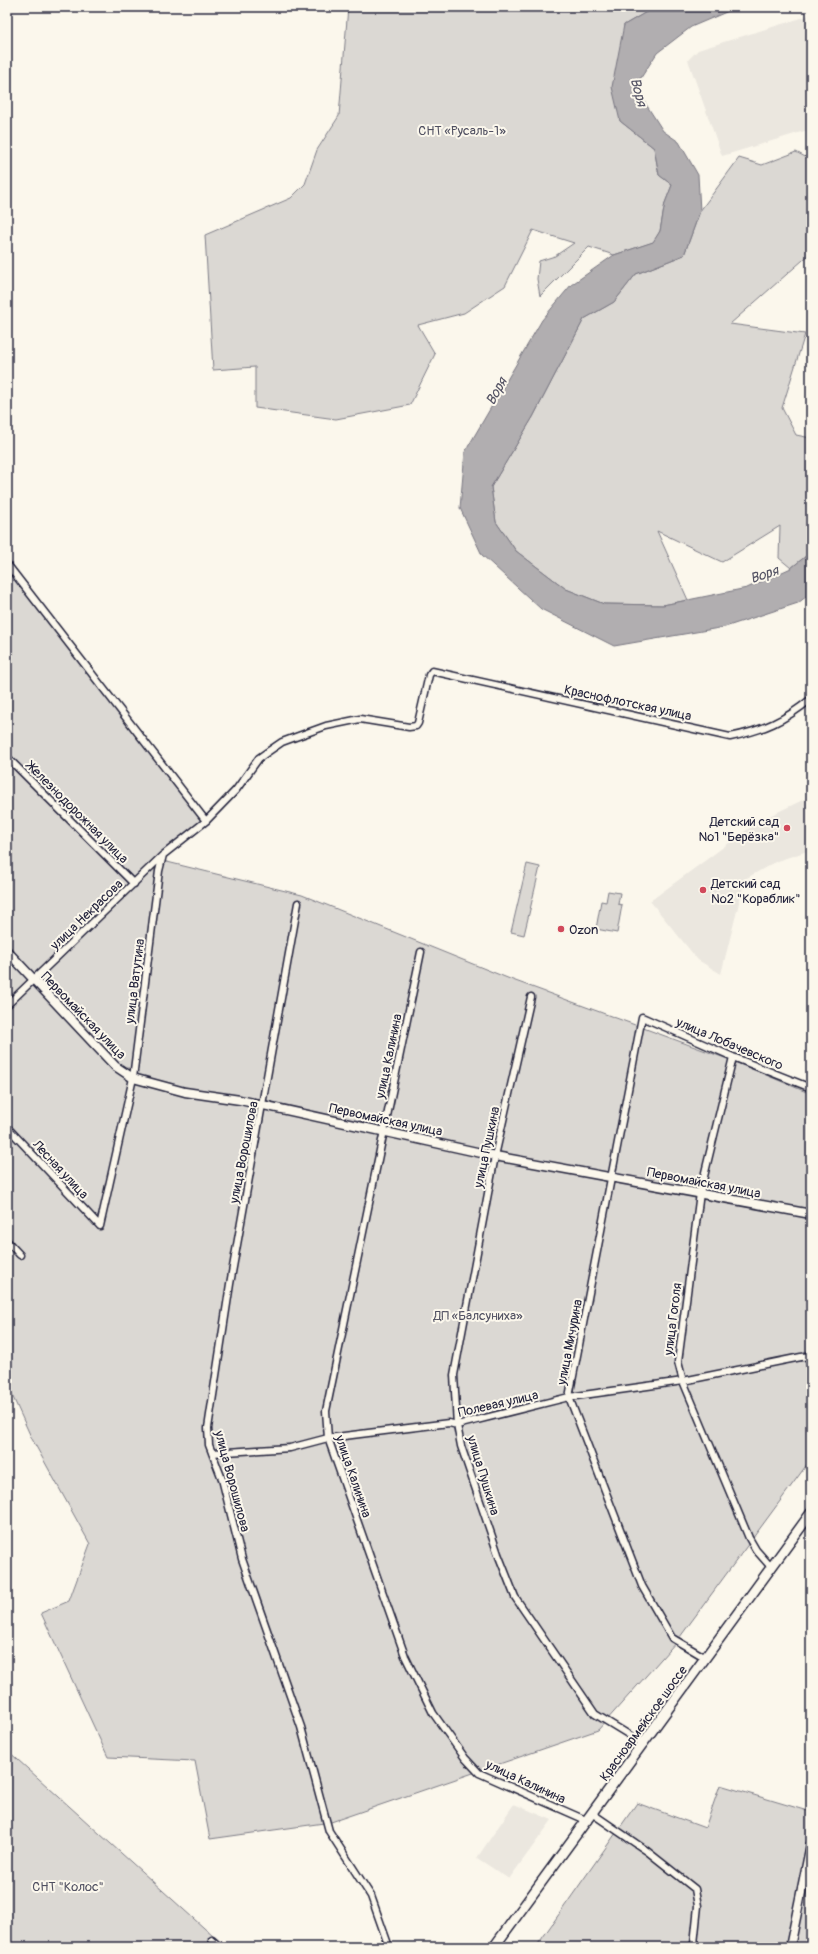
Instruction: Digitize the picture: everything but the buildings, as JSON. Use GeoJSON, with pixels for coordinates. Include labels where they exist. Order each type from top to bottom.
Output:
{"type":"FeatureCollection","features":[{"type":"Feature","properties":{"kind":"main road","name":"Красноармейское шоссе"},"geometry":{"type":"LineString","coordinates":[[494,1947],[644,1744],[811,1513]]}},
{"type":"Feature","properties":{"kind":"street"},"geometry":{"type":"LineString","coordinates":[[7,564],[206,821]]}},
{"type":"Feature","properties":{"kind":"street","name":"улица Некрасова"},"geometry":{"type":"LineString","coordinates":[[7,1005],[35,980],[163,855],[206,821],[236,790],[259,758],[282,742],[326,726],[360,719],[409,728],[416,726],[429,675],[432,671]]}},
{"type":"Feature","properties":{"kind":"street","name":"Краснофлотская улица"},"geometry":{"type":"LineString","coordinates":[[432,671],[730,737],[757,731],[772,725],[791,715],[811,699]]}},
{"type":"Feature","properties":{"kind":"street","name":"Железнодорожная улица"},"geometry":{"type":"LineString","coordinates":[[7,757],[134,884]]}},
{"type":"Feature","properties":{"kind":"street","name":"улица Ватутина"},"geometry":{"type":"LineString","coordinates":[[100,1226],[133,1078],[159,871],[163,855]]}},
{"type":"Feature","properties":{"kind":"street","name":"улица Ворошилова"},"geometry":{"type":"LineString","coordinates":[[298,903],[230,1284],[208,1428],[212,1453],[222,1479],[242,1559],[301,1727],[329,1832],[371,1896],[388,1947]]}},
{"type":"Feature","properties":{"kind":"street","name":"Первомайская улица"},"geometry":{"type":"LineString","coordinates":[[7,951],[115,1066],[133,1078],[185,1092],[263,1105],[384,1130],[495,1156],[811,1214]]}},
{"type":"Feature","properties":{"kind":"street","name":"улица Калинина"},"geometry":{"type":"LineString","coordinates":[[421,952],[326,1411],[328,1438],[405,1656],[433,1713],[465,1758],[479,1773],[590,1817],[647,1851],[695,1889],[698,1906],[694,1944],[691,1947]]}},
{"type":"Feature","properties":{"kind":"street","name":"улица Пушкина"},"geometry":{"type":"LineString","coordinates":[[530,997],[495,1156],[454,1375],[457,1425],[461,1446],[498,1554],[515,1597],[595,1714],[644,1744]]}},
{"type":"Feature","properties":{"kind":"street","name":"улица Лобачевского"},"geometry":{"type":"LineString","coordinates":[[642,1017],[733,1058],[811,1088]]}},
{"type":"Feature","properties":{"kind":"street","name":"улица Мичурина"},"geometry":{"type":"LineString","coordinates":[[642,1017],[569,1397],[642,1586],[672,1638],[706,1658]]}},
{"type":"Feature","properties":{"kind":"street","name":"улица Гоголя"},"geometry":{"type":"LineString","coordinates":[[733,1058],[700,1193],[678,1362],[682,1381],[749,1538],[756,1550],[771,1567]]}},
{"type":"Feature","properties":{"kind":"street","name":"Лесная улица"},"geometry":{"type":"LineString","coordinates":[[7,1127],[100,1226]]}},
{"type":"Feature","properties":{"kind":"street"},"geometry":{"type":"LineString","coordinates":[[7,1241],[20,1255]]}},
{"type":"Feature","properties":{"kind":"street","name":"Полевая улица"},"geometry":{"type":"LineString","coordinates":[[212,1453],[290,1448],[328,1438],[449,1424],[457,1425],[569,1397],[682,1381],[811,1356]]}},
{"type":"Feature","properties":{"kind":"street"},"geometry":{"type":"LineString","coordinates":[[790,1947],[811,1844]]}},
{"type":"Feature","properties":{"kind":"street"},"geometry":{"type":"LineString","coordinates":[[212,1940],[220,1947]]}},
{"type":"Feature","properties":{"kind":"shaded area"},"geometry":{"type":"Polygon","coordinates":[[[655,7],[738,7],[691,27],[657,53],[635,87],[663,131],[679,142],[698,175],[700,211],[684,255],[636,274],[614,302],[584,319],[533,417],[491,487],[496,522],[516,551],[566,589],[604,604],[663,605],[747,588],[791,568],[811,552],[811,593],[798,603],[725,627],[614,646],[541,609],[482,555],[460,508],[465,452],[542,320],[571,285],[614,255],[653,242],[660,231],[665,203],[672,185],[659,175],[654,148],[620,121],[612,87],[624,25],[655,7]]]}},
{"type":"Feature","properties":{"kind":"shaded area"},"geometry":{"type":"Polygon","coordinates":[[[811,15],[811,129],[722,156],[688,60],[698,50],[811,15]]]}},
{"type":"Feature","properties":{"kind":"shaded area","name":"Детский сад №2 \"Кораблик\""},"geometry":{"type":"Polygon","coordinates":[[[811,796],[811,850],[777,861],[745,879],[721,974],[698,960],[650,901],[759,821],[811,796]]]}},
{"type":"Feature","properties":{"kind":"shaded area"},"geometry":{"type":"Polygon","coordinates":[[[514,1804],[552,1820],[509,1879],[477,1858],[514,1804]]]}},
{"type":"Feature","properties":{"kind":"green space","name":"СНТ «Русаль-1»"},"geometry":{"type":"Polygon","coordinates":[[[348,7],[655,7],[624,25],[620,121],[654,148],[659,175],[672,185],[665,203],[660,231],[654,242],[614,255],[589,247],[540,296],[537,279],[539,261],[555,256],[574,243],[533,230],[505,286],[464,313],[418,325],[435,354],[410,405],[336,419],[255,408],[255,367],[213,370],[205,235],[291,198],[305,184],[317,150],[339,116],[348,7]]]}},
{"type":"Feature","properties":{"kind":"green space"},"geometry":{"type":"Polygon","coordinates":[[[796,152],[811,160],[811,253],[730,324],[805,334],[782,408],[796,435],[811,438],[811,552],[791,568],[779,558],[780,526],[722,562],[657,531],[688,600],[663,605],[604,604],[566,589],[516,551],[496,522],[491,487],[533,417],[584,319],[614,302],[636,274],[684,255],[700,211],[739,158],[762,165],[796,152]]]}},
{"type":"Feature","properties":{"kind":"green space","name":"ДП «Балсуниха»"},"geometry":{"type":"Polygon","coordinates":[[[7,557],[62,634],[205,817],[163,861],[302,895],[510,979],[733,1061],[811,1094],[811,1350],[803,1352],[811,1387],[811,1459],[677,1641],[598,1730],[331,1822],[210,1839],[195,1761],[108,1757],[41,1613],[69,1601],[90,1544],[32,1439],[7,1384],[7,557]]]}},
{"type":"Feature","properties":{"kind":"green space"},"geometry":{"type":"Polygon","coordinates":[[[527,864],[540,867],[524,935],[511,932],[527,864]]]}},
{"type":"Feature","properties":{"kind":"green space"},"geometry":{"type":"Polygon","coordinates":[[[608,891],[620,893],[618,904],[622,905],[617,933],[596,929],[601,901],[606,902],[608,891]]]}},
{"type":"Feature","properties":{"kind":"green space","name":"СНТ \"Колос\""},"geometry":{"type":"Polygon","coordinates":[[[7,1750],[214,1937],[214,1947],[7,1947],[7,1750]]]}},
{"type":"Feature","properties":{"kind":"green space"},"geometry":{"type":"Polygon","coordinates":[[[720,1785],[811,1812],[811,1947],[536,1947],[637,1803],[705,1828],[720,1785]]]}},
{"type":"Feature","properties":{"kind":"place","name":"Детский сад №1 \"Берёзка\""},"geometry":{"type":"Point","coordinates":[787,828]}},
{"type":"Feature","properties":{"kind":"place","name":"Детский сад №2 \"Кораблик\""},"geometry":{"type":"Point","coordinates":[703,890]}},
{"type":"Feature","properties":{"kind":"place","name":"Ozon"},"geometry":{"type":"Point","coordinates":[561,929]}},
{"type":"Feature","properties":{"kind":"water label","name":"Воря"},"geometry":{"type":"Point","coordinates":[639,92]}},
{"type":"Feature","properties":{"kind":"water label","name":"Воря"},"geometry":{"type":"Point","coordinates":[496,391]}},
{"type":"Feature","properties":{"kind":"water label","name":"Воря"},"geometry":{"type":"Point","coordinates":[764,574]}}]}
